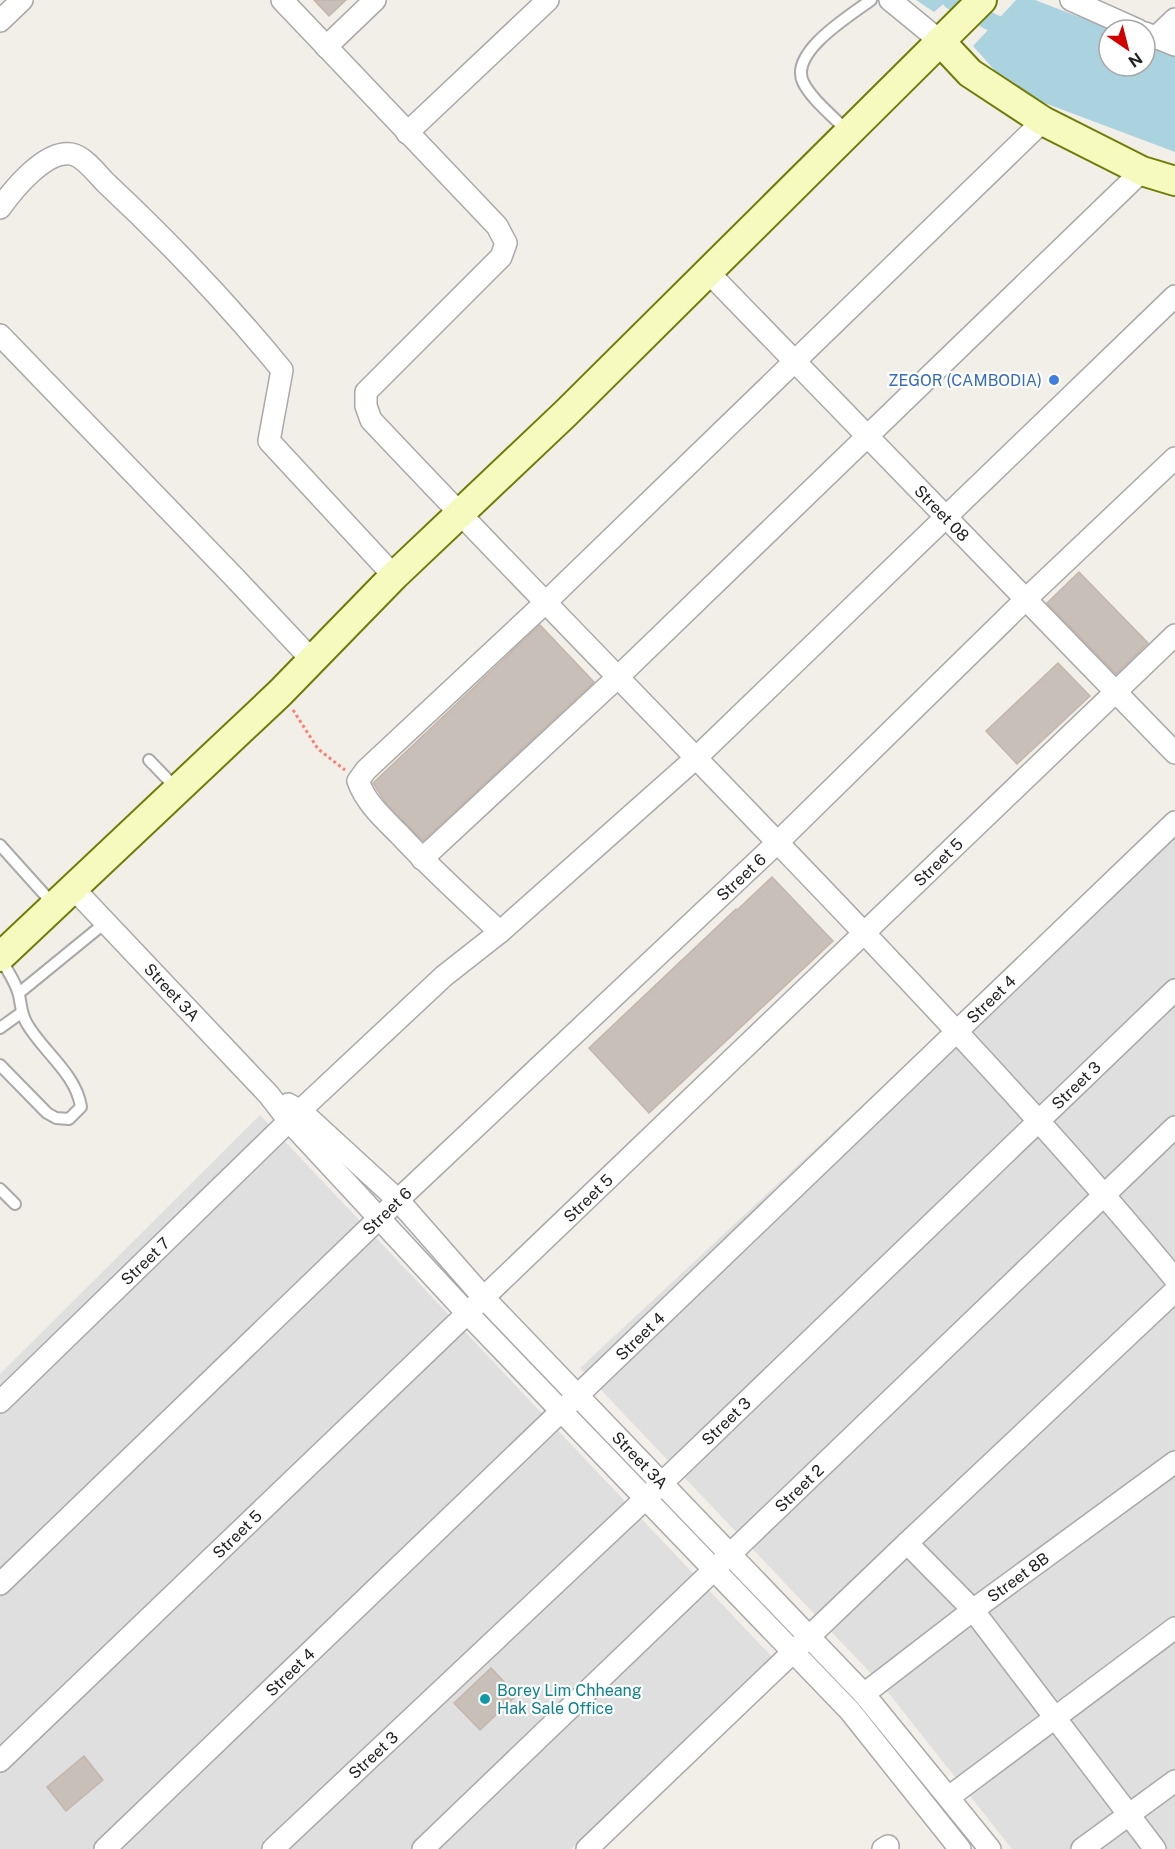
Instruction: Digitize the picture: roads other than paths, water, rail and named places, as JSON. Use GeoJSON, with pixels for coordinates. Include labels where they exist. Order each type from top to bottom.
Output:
{"type":"FeatureCollection","features":[{"type":"Feature","properties":{"kind":"street"},"geometry":{"type":"LineString","coordinates":[[0,21],[22,0]]}},
{"type":"Feature","properties":{"kind":"street"},"geometry":{"type":"LineString","coordinates":[[282,0],[498,226],[506,243],[501,257],[366,392],[364,399],[371,420],[957,1031],[1105,1194],[1175,1279]]}},
{"type":"Feature","properties":{"kind":"street"},"geometry":{"type":"LineString","coordinates":[[326,47],[375,0]]}},
{"type":"Feature","properties":{"kind":"street"},"geometry":{"type":"LineString","coordinates":[[407,133],[548,0]]}},
{"type":"Feature","properties":{"kind":"street"},"geometry":{"type":"LineString","coordinates":[[890,0],[948,33],[970,73],[1043,121],[1142,171],[1175,181]]}},
{"type":"Feature","properties":{"kind":"street"},"geometry":{"type":"LineString","coordinates":[[0,957],[280,693],[394,576],[709,273],[982,0]]}},
{"type":"Feature","properties":{"kind":"street"},"geometry":{"type":"LineString","coordinates":[[1071,0],[1111,18]]}},
{"type":"Feature","properties":{"kind":"street"},"geometry":{"type":"LineString","coordinates":[[1157,28],[1175,19]]}},
{"type":"Feature","properties":{"kind":"street"},"geometry":{"type":"LineString","coordinates":[[1157,38],[1175,45]]}},
{"type":"Feature","properties":{"kind":"street"},"geometry":{"type":"LineString","coordinates":[[500,932],[422,859],[371,805],[358,781],[366,770],[546,602],[1043,121]]}},
{"type":"Feature","properties":{"kind":"street"},"geometry":{"type":"LineString","coordinates":[[0,208],[35,168],[58,155],[71,154],[82,160],[183,260],[282,370],[269,441],[394,576]]}},
{"type":"Feature","properties":{"kind":"street"},"geometry":{"type":"LineString","coordinates":[[422,859],[618,677],[1142,171]]}},
{"type":"Feature","properties":{"kind":"street","name":"Street 08"},"geometry":{"type":"LineString","coordinates":[[709,273],[1175,753]]}},
{"type":"Feature","properties":{"kind":"street","name":"Street 7"},"geometry":{"type":"LineString","coordinates":[[0,1402],[295,1116],[444,976],[500,932],[697,758],[1175,296]]}},
{"type":"Feature","properties":{"kind":"street"},"geometry":{"type":"LineString","coordinates":[[0,335],[312,660]]}},
{"type":"Feature","properties":{"kind":"street","name":"Street 6"},"geometry":{"type":"LineString","coordinates":[[0,1584],[398,1200],[778,842],[1175,458]]}},
{"type":"Feature","properties":{"kind":"street","name":"Street 5"},"geometry":{"type":"LineString","coordinates":[[0,1761],[1175,635]]}},
{"type":"Feature","properties":{"kind":"street","name":"Street 4"},"geometry":{"type":"LineString","coordinates":[[105,1849],[1175,822]]}},
{"type":"Feature","properties":{"kind":"street","name":"Street 3A"},"geometry":{"type":"LineString","coordinates":[[65,898],[106,922],[269,1095],[398,1200],[483,1298],[864,1694],[990,1849]]}},
{"type":"Feature","properties":{"kind":"street","name":"Street 3"},"geometry":{"type":"LineString","coordinates":[[273,1849],[662,1483],[1175,990]]}},
{"type":"Feature","properties":{"kind":"street","name":"Street 3A"},"geometry":{"type":"LineString","coordinates":[[295,1116],[380,1218],[467,1313],[850,1711],[960,1849]]}},
{"type":"Feature","properties":{"kind":"street","name":"Street 2"},"geometry":{"type":"LineString","coordinates":[[423,1849],[1175,1127]]}},
{"type":"Feature","properties":{"kind":"street"},"geometry":{"type":"LineString","coordinates":[[587,1849],[1175,1291]]}},
{"type":"Feature","properties":{"kind":"street","name":"Street 8B"},"geometry":{"type":"LineString","coordinates":[[864,1694],[973,1610],[1175,1462]]}},
{"type":"Feature","properties":{"kind":"street"},"geometry":{"type":"LineString","coordinates":[[907,1543],[973,1610],[1155,1849]]}},
{"type":"Feature","properties":{"kind":"street"},"geometry":{"type":"LineString","coordinates":[[919,1798],[942,1789],[1056,1717],[1175,1628]]}},
{"type":"Feature","properties":{"kind":"street"},"geometry":{"type":"LineString","coordinates":[[868,1734],[886,1719]]}},
{"type":"Feature","properties":{"kind":"street"},"geometry":{"type":"LineString","coordinates":[[1082,1849],[1175,1781]]}},
{"type":"Feature","properties":{"kind":"lane"},"geometry":{"type":"LineString","coordinates":[[849,133],[810,93],[802,80],[802,61],[818,41],[871,0]]}},
{"type":"Feature","properties":{"kind":"lane"},"geometry":{"type":"LineString","coordinates":[[149,760],[178,790]]}},
{"type":"Feature","properties":{"kind":"lane"},"geometry":{"type":"LineString","coordinates":[[0,845],[65,898]]}},
{"type":"Feature","properties":{"kind":"lane"},"geometry":{"type":"LineString","coordinates":[[19,993],[106,922]]}},
{"type":"Feature","properties":{"kind":"lane"},"geometry":{"type":"LineString","coordinates":[[0,957],[19,993],[21,1012],[27,1024],[69,1079],[80,1099],[81,1107],[69,1119],[56,1118],[47,1113],[0,1065]]}},
{"type":"Feature","properties":{"kind":"lane"},"geometry":{"type":"LineString","coordinates":[[0,1028],[21,1012]]}},
{"type":"Feature","properties":{"kind":"lane"},"geometry":{"type":"LineString","coordinates":[[0,1189],[15,1204]]}},
{"type":"Feature","properties":{"kind":"water"},"geometry":{"type":"Polygon","coordinates":[[[916,0],[948,0],[934,12],[916,0]]]}},
{"type":"Feature","properties":{"kind":"water"},"geometry":{"type":"Polygon","coordinates":[[[1016,0],[1035,0],[1097,24],[1097,78],[1157,78],[1157,46],[1175,53],[1175,152],[1042,102],[998,74],[973,46],[1016,0]]]}},
{"type":"Feature","properties":{"kind":"waterway"},"geometry":{"type":"LineString","coordinates":[[951,0],[993,23],[1017,31]]}},
{"type":"Feature","properties":{"kind":"place","name":"ZEGOR (CAMBODIA)"},"geometry":{"type":"Point","coordinates":[1054,380]}},
{"type":"Feature","properties":{"kind":"place","name":"Borey Lim Chheang Hak Sale Office"},"geometry":{"type":"Point","coordinates":[485,1699]}}]}
